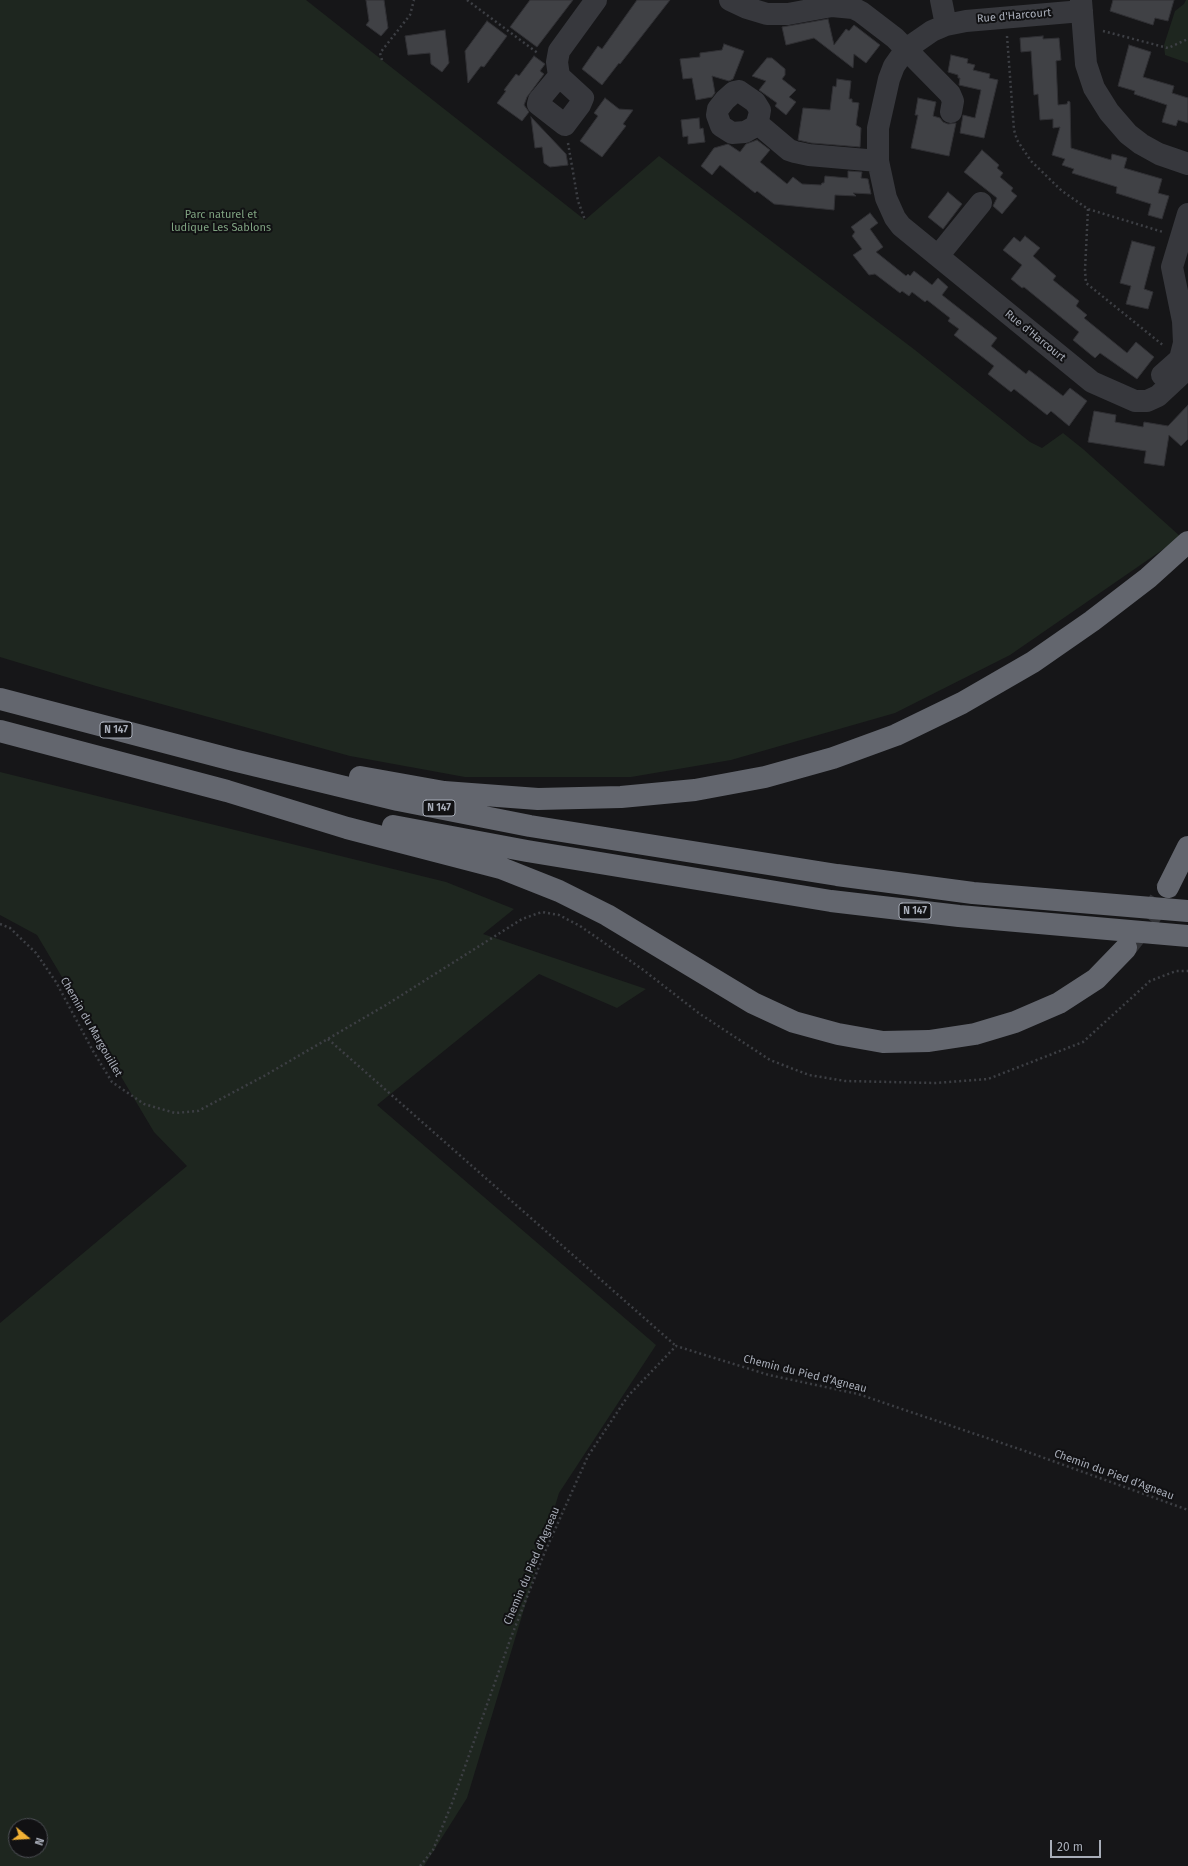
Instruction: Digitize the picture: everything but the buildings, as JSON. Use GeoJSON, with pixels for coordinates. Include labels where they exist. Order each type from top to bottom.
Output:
{"type":"FeatureCollection","features":[{"type":"Feature","properties":{"kind":"highway"},"geometry":{"type":"LineString","coordinates":[[233,760],[310,768],[444,792],[538,799],[620,797],[695,790],[764,777],[840,756],[896,735],[962,703],[1033,662],[1092,621],[1148,578],[1188,542]]}},
{"type":"Feature","properties":{"kind":"highway","name":"N 147"},"geometry":{"type":"LineString","coordinates":[[0,699],[233,760],[398,800],[530,826],[837,875],[973,893],[1188,911]]}},
{"type":"Feature","properties":{"kind":"highway","name":"N 147"},"geometry":{"type":"LineString","coordinates":[[0,731],[227,791],[398,827],[528,851],[831,900],[967,917],[1188,936]]}},
{"type":"Feature","properties":{"kind":"highway"},"geometry":{"type":"LineString","coordinates":[[227,791],[347,828],[501,868],[559,891],[607,915],[753,1004],[794,1022],[838,1034],[883,1042],[929,1041],[975,1034],[1014,1022],[1059,1003],[1096,978],[1126,948]]}},
{"type":"Feature","properties":{"kind":"highway"},"geometry":{"type":"LineString","coordinates":[[1168,887],[1188,847]]}},
{"type":"Feature","properties":{"kind":"street"},"geometry":{"type":"LineString","coordinates":[[558,69],[582,98],[580,105],[565,125],[538,104],[558,69],[559,52],[562,46],[596,0]]}},
{"type":"Feature","properties":{"kind":"street"},"geometry":{"type":"LineString","coordinates":[[730,0],[755,11],[774,15],[832,6],[853,8],[881,25],[950,94],[953,101],[951,112]]}},
{"type":"Feature","properties":{"kind":"street"},"geometry":{"type":"LineString","coordinates":[[940,0],[946,25]]}},
{"type":"Feature","properties":{"kind":"street"},"geometry":{"type":"LineString","coordinates":[[1082,12],[1086,64],[1089,76],[1094,88],[1109,112],[1128,134],[1141,144],[1159,154],[1188,164]]}},
{"type":"Feature","properties":{"kind":"street","name":"Rue d'Harcourt"},"geometry":{"type":"LineString","coordinates":[[1082,12],[966,20],[946,25],[924,36],[906,49],[894,66],[889,79],[878,128],[878,161],[886,198],[895,218],[901,226],[1087,379],[1139,402],[1150,388],[1184,363]]}},
{"type":"Feature","properties":{"kind":"street"},"geometry":{"type":"LineString","coordinates":[[757,123],[789,150],[795,152],[809,156],[878,161]]}},
{"type":"Feature","properties":{"kind":"street"},"geometry":{"type":"LineString","coordinates":[[938,256],[981,203]]}},
{"type":"Feature","properties":{"kind":"street"},"geometry":{"type":"LineString","coordinates":[[1184,363],[1185,323],[1172,272],[1174,260],[1188,214]]}},
{"type":"Feature","properties":{"kind":"path"},"geometry":{"type":"LineString","coordinates":[[382,60],[380,52],[410,15],[414,0]]}},
{"type":"Feature","properties":{"kind":"path"},"geometry":{"type":"LineString","coordinates":[[466,0],[558,69]]}},
{"type":"Feature","properties":{"kind":"path"},"geometry":{"type":"LineString","coordinates":[[1082,12],[1168,48],[1188,39]]}},
{"type":"Feature","properties":{"kind":"path"},"geometry":{"type":"LineString","coordinates":[[1005,17],[1014,130],[1017,140],[1031,161],[1062,191],[1088,209],[1181,237]]}},
{"type":"Feature","properties":{"kind":"path"},"geometry":{"type":"LineString","coordinates":[[565,125],[578,201],[585,220]]}},
{"type":"Feature","properties":{"kind":"path"},"geometry":{"type":"LineString","coordinates":[[1088,209],[1085,270],[1086,283],[1184,363]]}},
{"type":"Feature","properties":{"kind":"path","name":"Chemin du Margouillet"},"geometry":{"type":"LineString","coordinates":[[0,924],[10,928],[36,953],[56,982],[112,1082],[144,1104],[175,1113],[198,1111],[313,1048]]}},
{"type":"Feature","properties":{"kind":"path"},"geometry":{"type":"LineString","coordinates":[[328,1039],[676,1346]]}},
{"type":"Feature","properties":{"kind":"path","name":"Chemin du Pied d’Agneau"},"geometry":{"type":"LineString","coordinates":[[420,1866],[433,1850],[452,1803],[510,1640],[544,1554],[588,1456],[628,1396],[676,1346],[769,1375],[858,1394],[1025,1451],[1188,1510]]}},
{"type":"Feature","properties":{"kind":"green space","name":"Parc naturel et ludique Les Sablons"},"geometry":{"type":"Polygon","coordinates":[[[0,0],[306,0],[585,220],[659,156],[915,350],[1030,442],[1042,448],[1063,433],[1083,449],[1181,537],[1010,655],[895,713],[731,760],[631,777],[465,777],[350,756],[96,686],[0,657],[0,0]]]}},
{"type":"Feature","properties":{"kind":"green space"},"geometry":{"type":"Polygon","coordinates":[[[1186,0],[1188,0],[1188,63],[1165,55],[1164,45],[1175,11],[1184,4],[1186,0]]]}},
{"type":"Feature","properties":{"kind":"green space"},"geometry":{"type":"Polygon","coordinates":[[[0,772],[446,882],[514,909],[483,934],[646,989],[617,1008],[539,974],[377,1105],[656,1345],[559,1493],[467,1798],[424,1866],[0,1866],[0,1323],[187,1166],[154,1132],[37,935],[0,915],[0,772]]]}},
{"type":"Feature","properties":{"kind":"tunnel"},"geometry":{"type":"LineString","coordinates":[[1128,945],[1149,918],[1168,887]]}}]}
